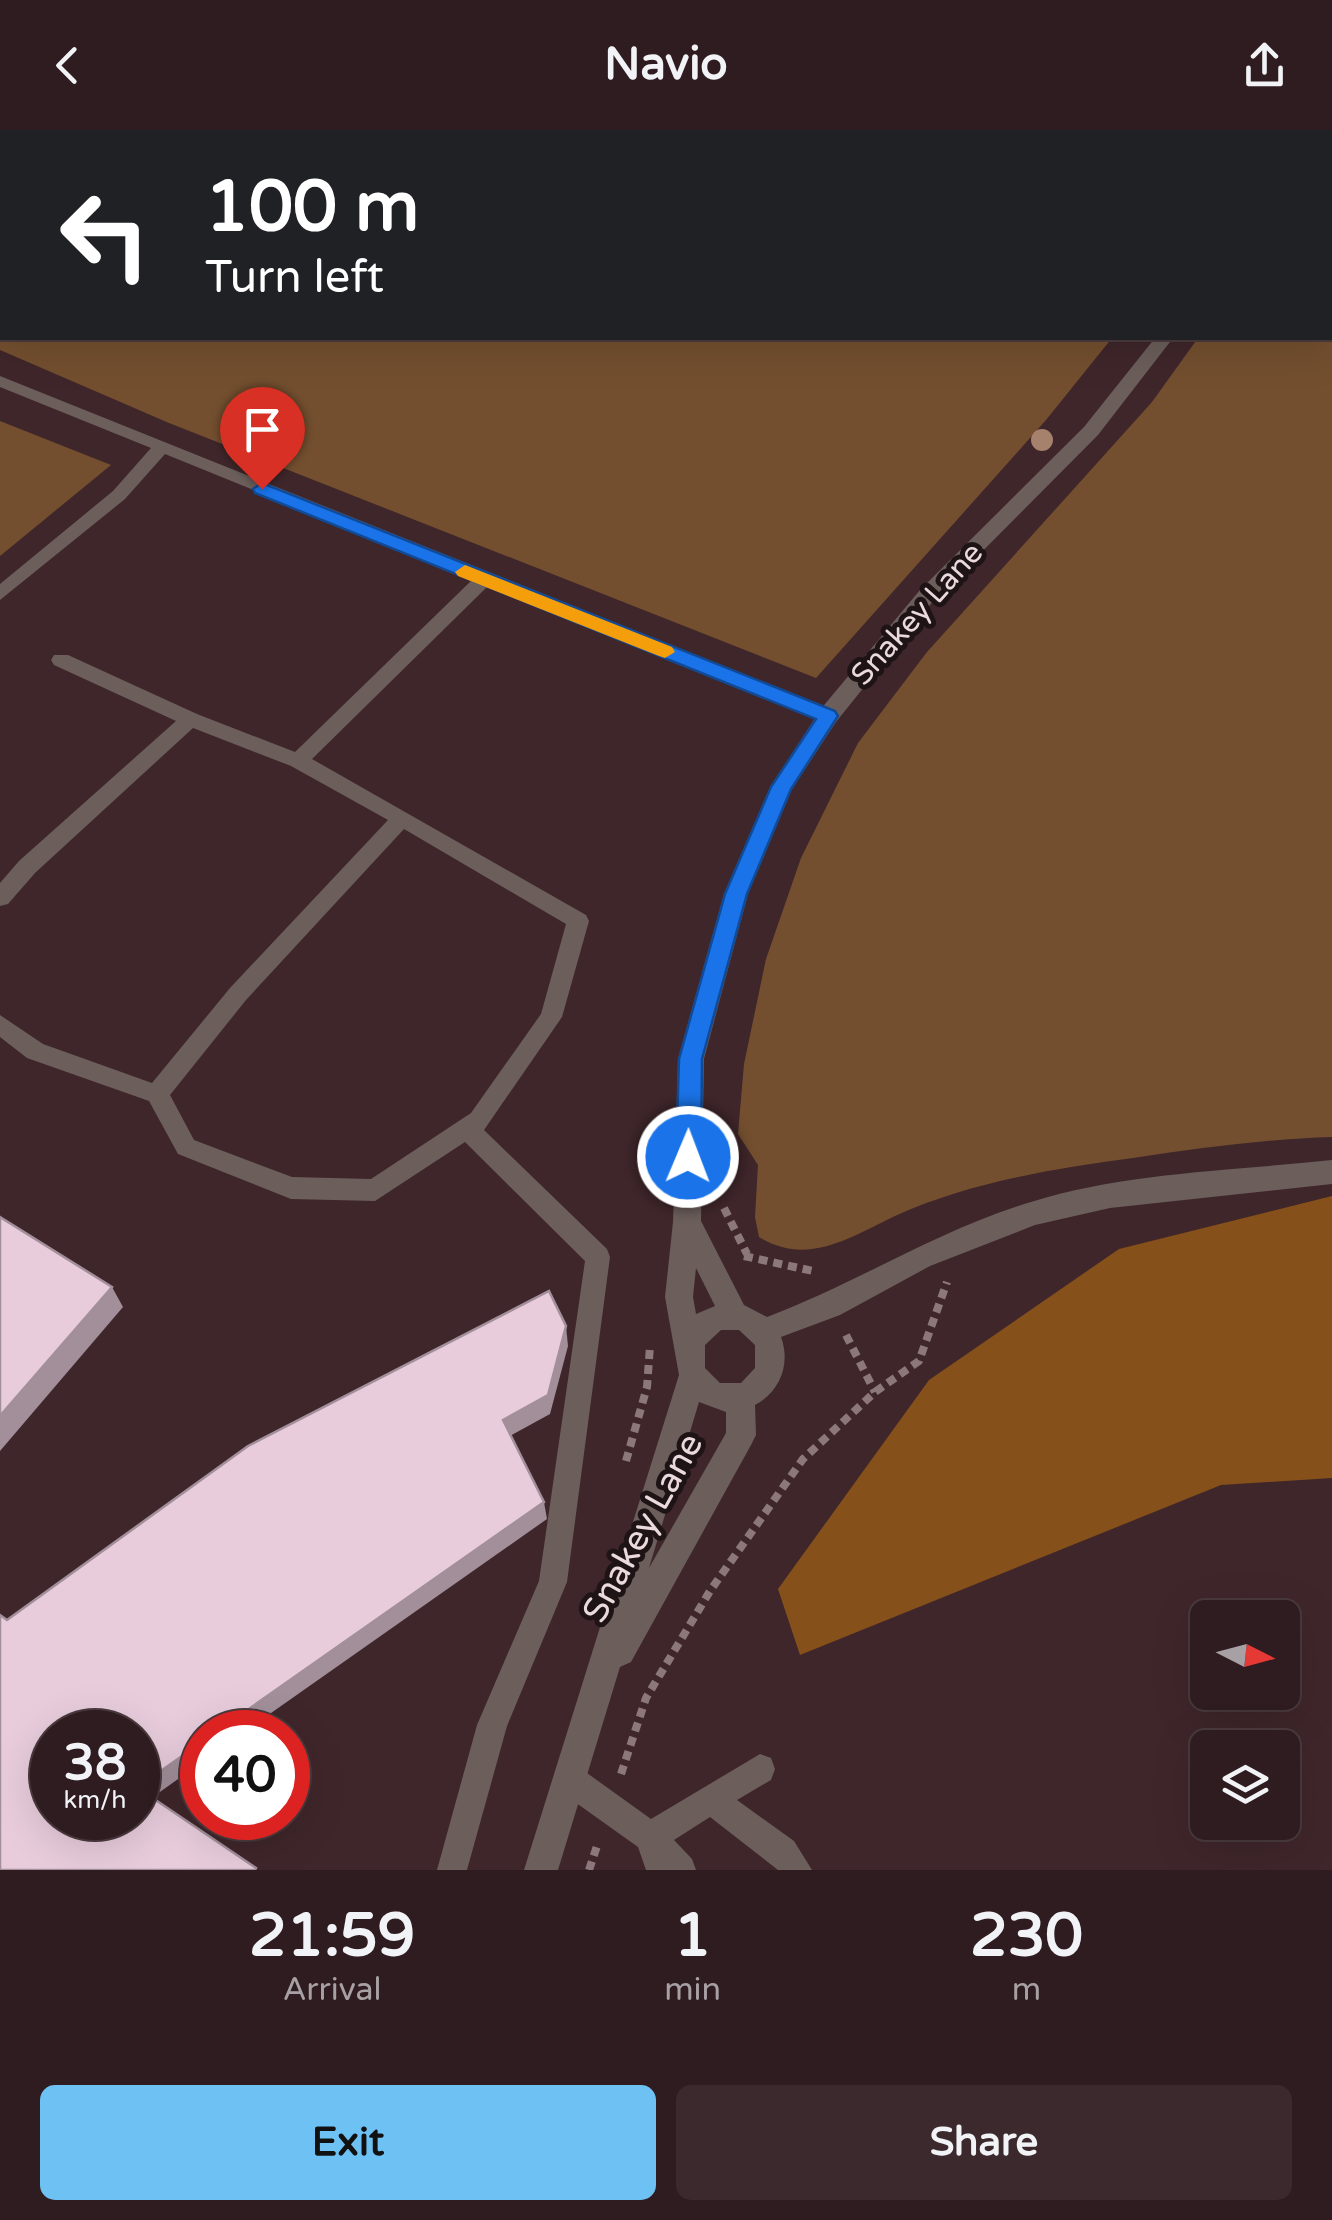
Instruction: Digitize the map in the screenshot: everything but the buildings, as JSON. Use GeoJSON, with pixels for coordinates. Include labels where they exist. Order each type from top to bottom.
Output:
{"type":"FeatureCollection","features":[{"type":"Feature","properties":{"kind":"street","name":"Snakey Lane"},"geometry":{"type":"LineString","coordinates":[[540,1870],[596,1694],[690,1362],[679,1297],[687,1222],[691,1059],[736,894],[782,787],[828,716],[927,595],[1091,432],[1162,340]]}},
{"type":"Feature","properties":{"kind":"street"},"geometry":{"type":"LineString","coordinates":[[763,1330],[830,1306],[920,1256],[1034,1213],[1110,1196],[1332,1172]]}},
{"type":"Feature","properties":{"kind":"street","name":"Snakey Lane"},"geometry":{"type":"LineString","coordinates":[[687,1222],[735,1317]]}},
{"type":"Feature","properties":{"kind":"street"},"geometry":{"type":"LineString","coordinates":[[735,1317],[763,1330],[770,1343],[771,1370],[762,1385],[740,1396],[716,1394],[690,1362],[705,1324],[735,1317]]}},
{"type":"Feature","properties":{"kind":"street","name":"Snakey Lane"},"geometry":{"type":"LineString","coordinates":[[596,1694],[741,1435],[740,1396]]}},
{"type":"Feature","properties":{"kind":"lane"},"geometry":{"type":"LineString","coordinates":[[0,381],[828,716]]}},
{"type":"Feature","properties":{"kind":"lane"},"geometry":{"type":"LineString","coordinates":[[0,594],[120,494],[161,448]]}},
{"type":"Feature","properties":{"kind":"lane"},"geometry":{"type":"LineString","coordinates":[[298,761],[484,579]]}},
{"type":"Feature","properties":{"kind":"lane"},"geometry":{"type":"LineString","coordinates":[[0,1024],[35,1051],[158,1094],[186,1147],[291,1188],[374,1190],[479,1120],[551,1017],[578,921],[298,761],[190,719],[61,660]]}},
{"type":"Feature","properties":{"kind":"lane"},"geometry":{"type":"LineString","coordinates":[[0,898],[28,867],[190,719]]}},
{"type":"Feature","properties":{"kind":"lane"},"geometry":{"type":"LineString","coordinates":[[158,1094],[238,994],[402,818]]}},
{"type":"Feature","properties":{"kind":"lane"},"geometry":{"type":"LineString","coordinates":[[452,1870],[492,1725],[553,1582],[598,1257],[466,1128]]}},
{"type":"Feature","properties":{"kind":"lane"},"geometry":{"type":"LineString","coordinates":[[650,1837],[760,1770]]}},
{"type":"Feature","properties":{"kind":"lane"},"geometry":{"type":"LineString","coordinates":[[569,1779],[650,1837],[681,1870]]}},
{"type":"Feature","properties":{"kind":"lane"},"geometry":{"type":"LineString","coordinates":[[712,1800],[783,1852],[797,1870]]}},
{"type":"Feature","properties":{"kind":"lane"},"geometry":{"type":"LineString","coordinates":[[650,1837],[661,1870]]}},
{"type":"Feature","properties":{"kind":"path"},"geometry":{"type":"LineString","coordinates":[[722,1203],[747,1254]]}},
{"type":"Feature","properties":{"kind":"path"},"geometry":{"type":"LineString","coordinates":[[589,1870],[646,1698],[710,1591],[803,1460],[876,1392],[919,1362],[947,1280],[949,1246]]}},
{"type":"Feature","properties":{"kind":"path"},"geometry":{"type":"LineString","coordinates":[[730,1263],[747,1254],[809,1272]]}},
{"type":"Feature","properties":{"kind":"path"},"geometry":{"type":"LineString","coordinates":[[622,1476],[647,1387],[652,1332]]}},
{"type":"Feature","properties":{"kind":"path"},"geometry":{"type":"LineString","coordinates":[[847,1336],[876,1392]]}},
{"type":"Feature","properties":{"kind":"shaded area"},"geometry":{"type":"Polygon","coordinates":[[[0,340],[1110,340],[1046,420],[816,678],[169,423],[0,350],[0,340]]]}},
{"type":"Feature","properties":{"kind":"shaded area"},"geometry":{"type":"Polygon","coordinates":[[[1197,340],[1332,340],[1332,1137],[1208,1147],[1042,1172],[923,1204],[828,1246],[777,1246],[759,1237],[755,1217],[758,1165],[738,1134],[744,1064],[766,959],[801,858],[858,743],[927,652],[1152,402],[1197,340]]]}},
{"type":"Feature","properties":{"kind":"shaded area"},"geometry":{"type":"Polygon","coordinates":[[[0,421],[111,465],[0,556],[0,421]]]}},
{"type":"Feature","properties":{"kind":"shaded area"},"geometry":{"type":"Polygon","coordinates":[[[1332,1196],[1332,1478],[1221,1485],[800,1655],[778,1589],[929,1380],[1119,1249],[1332,1196]]]}},
{"type":"Feature","properties":{"kind":"slow traffic"},"geometry":{"type":"LineString","coordinates":[[465,572],[665,652]]}},
{"type":"Feature","properties":{"kind":"route"},"geometry":{"type":"LineString","coordinates":[[262,489],[828,716],[782,787],[736,894],[691,1059],[688,1157]]}}]}
